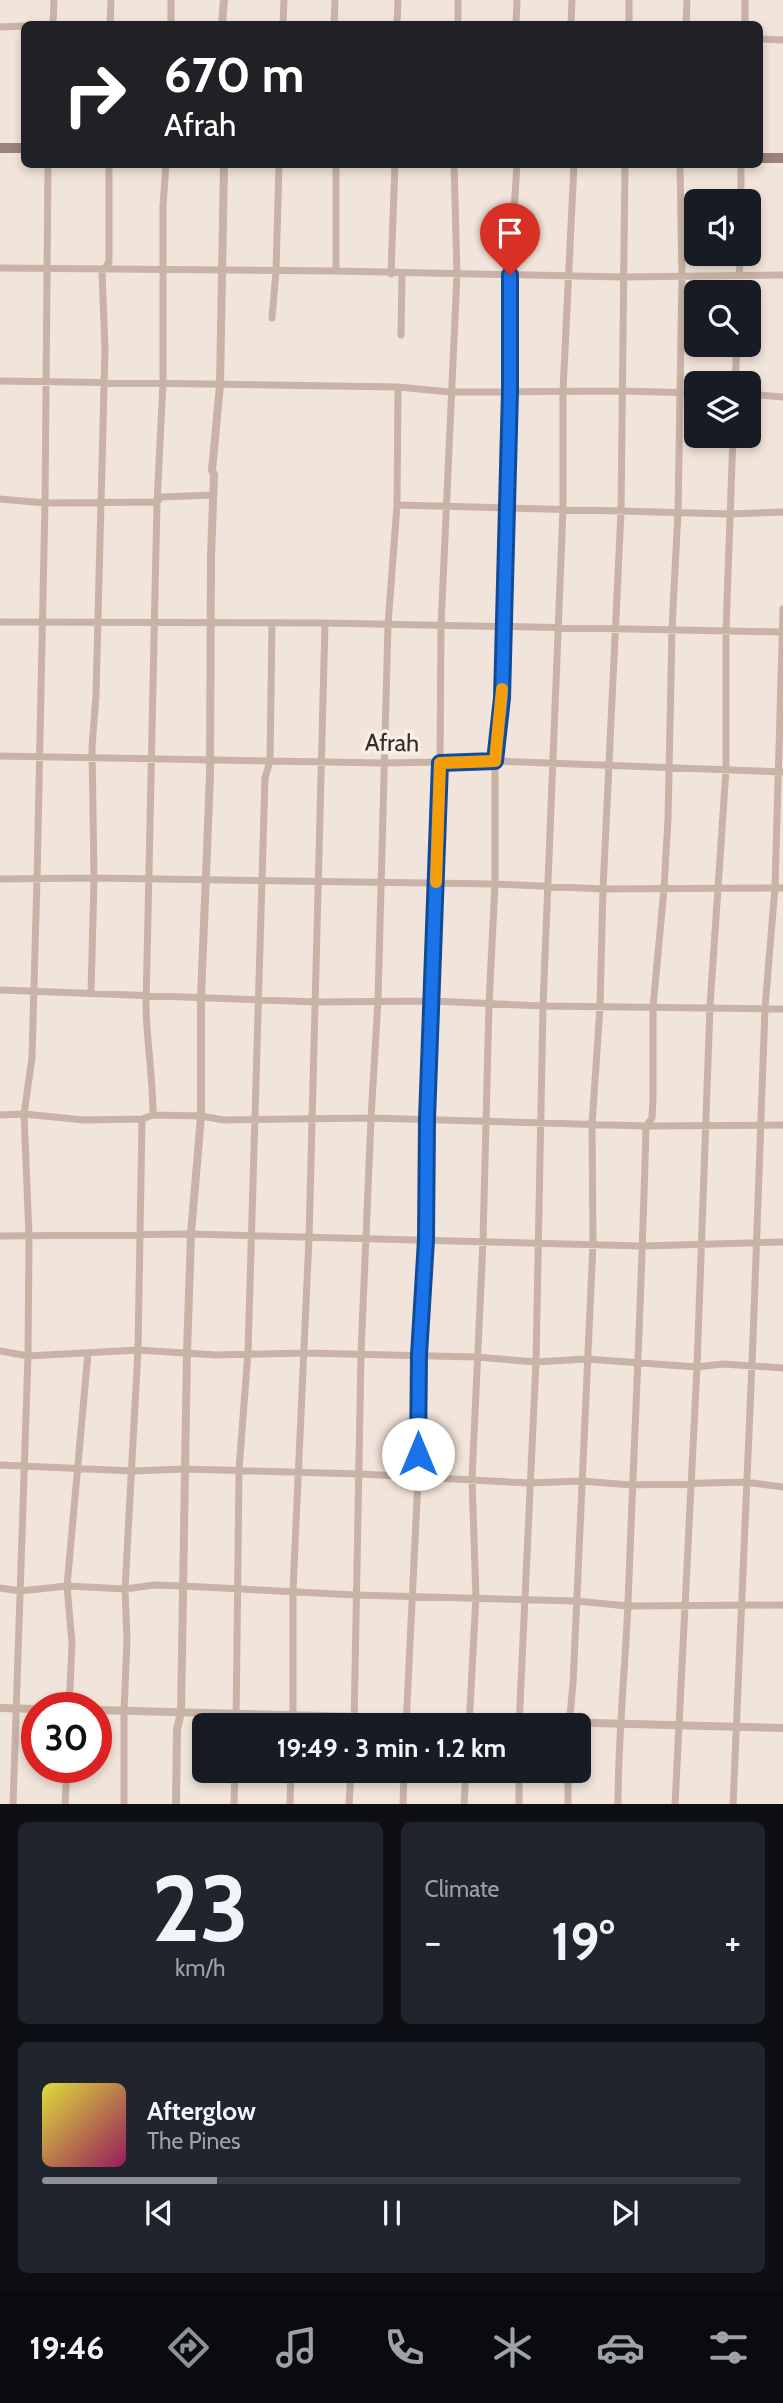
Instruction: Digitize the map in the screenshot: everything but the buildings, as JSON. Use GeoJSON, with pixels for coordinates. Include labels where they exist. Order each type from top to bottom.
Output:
{"type":"FeatureCollection","features":[{"type":"Feature","properties":{"kind":"main road"},"geometry":{"type":"LineString","coordinates":[[0,148],[21,148]]}},
{"type":"Feature","properties":{"kind":"main road"},"geometry":{"type":"LineString","coordinates":[[763,158],[783,158]]}},
{"type":"Feature","properties":{"kind":"street"},"geometry":{"type":"LineString","coordinates":[[52,21],[54,0]]}},
{"type":"Feature","properties":{"kind":"street"},"geometry":{"type":"LineString","coordinates":[[110,21],[111,0]]}},
{"type":"Feature","properties":{"kind":"street"},"geometry":{"type":"LineString","coordinates":[[171,0],[171,21]]}},
{"type":"Feature","properties":{"kind":"street"},"geometry":{"type":"LineString","coordinates":[[222,21],[224,0]]}},
{"type":"Feature","properties":{"kind":"street"},"geometry":{"type":"LineString","coordinates":[[283,21],[284,0]]}},
{"type":"Feature","properties":{"kind":"street"},"geometry":{"type":"LineString","coordinates":[[334,21],[335,0]]}},
{"type":"Feature","properties":{"kind":"street"},"geometry":{"type":"LineString","coordinates":[[397,21],[398,0]]}},
{"type":"Feature","properties":{"kind":"street"},"geometry":{"type":"LineString","coordinates":[[458,0],[458,21]]}},
{"type":"Feature","properties":{"kind":"street"},"geometry":{"type":"LineString","coordinates":[[516,21],[517,0]]}},
{"type":"Feature","properties":{"kind":"street"},"geometry":{"type":"LineString","coordinates":[[571,21],[572,0]]}},
{"type":"Feature","properties":{"kind":"street"},"geometry":{"type":"LineString","coordinates":[[629,0],[629,21]]}},
{"type":"Feature","properties":{"kind":"street"},"geometry":{"type":"LineString","coordinates":[[686,21],[687,0]]}},
{"type":"Feature","properties":{"kind":"street"},"geometry":{"type":"LineString","coordinates":[[745,0],[745,21]]}},
{"type":"Feature","properties":{"kind":"street"},"geometry":{"type":"LineString","coordinates":[[0,27],[21,26]]}},
{"type":"Feature","properties":{"kind":"street"},"geometry":{"type":"LineString","coordinates":[[763,39],[783,40]]}},
{"type":"Feature","properties":{"kind":"street"},"geometry":{"type":"LineString","coordinates":[[13,1804],[28,1356],[29,1236],[24,1114],[32,1058],[37,879],[45,503],[47,168]]}},
{"type":"Feature","properties":{"kind":"street"},"geometry":{"type":"LineString","coordinates":[[91,993],[94,878],[92,757],[104,383],[102,273],[109,262],[109,168]]}},
{"type":"Feature","properties":{"kind":"street"},"geometry":{"type":"LineString","coordinates":[[153,1115],[147,995],[156,502],[163,383],[162,269],[166,168]]}},
{"type":"Feature","properties":{"kind":"street"},"geometry":{"type":"LineString","coordinates":[[176,1804],[177,1730],[181,1712],[181,1586],[191,1234],[201,1116],[201,997],[210,760],[212,470],[220,385],[224,168]]}},
{"type":"Feature","properties":{"kind":"street"},"geometry":{"type":"LineString","coordinates":[[272,318],[279,168]]}},
{"type":"Feature","properties":{"kind":"street"},"geometry":{"type":"LineString","coordinates":[[336,168],[336,271]]}},
{"type":"Feature","properties":{"kind":"street"},"geometry":{"type":"LineString","coordinates":[[391,274],[395,168]]}},
{"type":"Feature","properties":{"kind":"street"},"geometry":{"type":"LineString","coordinates":[[406,1713],[418,1479],[419,1355],[426,1240],[427,1119],[440,763],[441,626],[457,274],[454,168]]}},
{"type":"Feature","properties":{"kind":"street"},"geometry":{"type":"LineString","coordinates":[[470,1713],[476,1597],[472,1479],[495,884],[495,761],[502,698],[510,391],[510,275],[517,168]]}},
{"type":"Feature","properties":{"kind":"street"},"geometry":{"type":"LineString","coordinates":[[519,1713],[536,1362],[543,1006],[563,509],[563,391],[574,168]]}},
{"type":"Feature","properties":{"kind":"street"},"geometry":{"type":"LineString","coordinates":[[570,1713],[593,1243],[592,1125],[600,1007],[621,512],[625,168]]}},
{"type":"Feature","properties":{"kind":"street"},"geometry":{"type":"LineString","coordinates":[[618,1804],[619,1724],[628,1606],[646,1126],[652,1118],[653,1007],[664,889],[669,769],[678,513],[682,276],[680,168]]}},
{"type":"Feature","properties":{"kind":"street"},"geometry":{"type":"LineString","coordinates":[[741,168],[741,189]]}},
{"type":"Feature","properties":{"kind":"street"},"geometry":{"type":"LineString","coordinates":[[740,266],[740,280]]}},
{"type":"Feature","properties":{"kind":"street"},"geometry":{"type":"LineString","coordinates":[[0,268],[622,277],[783,275]]}},
{"type":"Feature","properties":{"kind":"street"},"geometry":{"type":"LineString","coordinates":[[401,335],[402,274]]}},
{"type":"Feature","properties":{"kind":"street"},"geometry":{"type":"LineString","coordinates":[[0,381],[398,387],[450,392],[621,391],[684,394]]}},
{"type":"Feature","properties":{"kind":"street"},"geometry":{"type":"LineString","coordinates":[[354,1713],[361,1354],[379,1000],[388,625],[397,506],[398,387]]}},
{"type":"Feature","properties":{"kind":"street"},"geometry":{"type":"LineString","coordinates":[[761,395],[783,397]]}},
{"type":"Feature","properties":{"kind":"street"},"geometry":{"type":"LineString","coordinates":[[675,1804],[697,1367],[710,1006],[726,770],[726,630],[733,448]]}},
{"type":"Feature","properties":{"kind":"street"},"geometry":{"type":"LineString","coordinates":[[0,499],[45,503],[156,502],[161,497],[213,495]]}},
{"type":"Feature","properties":{"kind":"street"},"geometry":{"type":"LineString","coordinates":[[397,506],[730,514],[783,512]]}},
{"type":"Feature","properties":{"kind":"street"},"geometry":{"type":"LineString","coordinates":[[733,1804],[765,1008],[779,888],[783,609]]}},
{"type":"Feature","properties":{"kind":"street"},"geometry":{"type":"LineString","coordinates":[[0,622],[324,623],[783,632]]}},
{"type":"Feature","properties":{"kind":"street"},"geometry":{"type":"LineString","coordinates":[[236,1713],[239,1471],[247,1352],[265,778],[270,761],[272,623]]}},
{"type":"Feature","properties":{"kind":"street"},"geometry":{"type":"LineString","coordinates":[[294,1713],[293,1590],[309,1238],[324,623]]}},
{"type":"Feature","properties":{"kind":"street","name":"Afrah"},"geometry":{"type":"LineString","coordinates":[[0,756],[384,763],[495,761],[781,772]]}},
{"type":"Feature","properties":{"kind":"street"},"geometry":{"type":"LineString","coordinates":[[0,879],[319,881],[664,889],[779,888]]}},
{"type":"Feature","properties":{"kind":"street"},"geometry":{"type":"LineString","coordinates":[[0,990],[316,1002],[379,1000],[543,1006],[783,1009]]}},
{"type":"Feature","properties":{"kind":"street"},"geometry":{"type":"LineString","coordinates":[[0,1115],[24,1114],[84,1120],[142,1119],[153,1115],[201,1116],[224,1120],[371,1118],[646,1126],[783,1125]]}},
{"type":"Feature","properties":{"kind":"street"},"geometry":{"type":"LineString","coordinates":[[124,1804],[127,1640],[125,1589],[138,1350],[142,1119]]}},
{"type":"Feature","properties":{"kind":"street"},"geometry":{"type":"LineString","coordinates":[[0,1236],[191,1234],[643,1246],[783,1242]]}},
{"type":"Feature","properties":{"kind":"street"},"geometry":{"type":"LineString","coordinates":[[0,1351],[28,1356],[138,1350],[187,1353],[419,1355],[536,1362],[586,1359],[697,1367],[723,1364],[783,1368]]}},
{"type":"Feature","properties":{"kind":"street"},"geometry":{"type":"LineString","coordinates":[[70,1692],[72,1644],[67,1586],[88,1353]]}},
{"type":"Feature","properties":{"kind":"street"},"geometry":{"type":"LineString","coordinates":[[0,1465],[133,1471],[184,1469],[360,1474],[529,1483],[632,1485],[746,1482],[783,1487]]}},
{"type":"Feature","properties":{"kind":"street"},"geometry":{"type":"LineString","coordinates":[[0,1588],[20,1591],[67,1586],[125,1589],[154,1585],[355,1595],[576,1601],[628,1606],[783,1605]]}},
{"type":"Feature","properties":{"kind":"street"},"geometry":{"type":"LineString","coordinates":[[0,1708],[21,1708]]}},
{"type":"Feature","properties":{"kind":"street"},"geometry":{"type":"LineString","coordinates":[[112,1711],[208,1713]]}},
{"type":"Feature","properties":{"kind":"street"},"geometry":{"type":"LineString","coordinates":[[591,1724],[783,1728]]}},
{"type":"Feature","properties":{"kind":"street"},"geometry":{"type":"LineString","coordinates":[[65,1804],[66,1783]]}},
{"type":"Feature","properties":{"kind":"street"},"geometry":{"type":"LineString","coordinates":[[234,1804],[235,1783]]}},
{"type":"Feature","properties":{"kind":"street"},"geometry":{"type":"LineString","coordinates":[[290,1804],[291,1783]]}},
{"type":"Feature","properties":{"kind":"street"},"geometry":{"type":"LineString","coordinates":[[349,1804],[350,1783]]}},
{"type":"Feature","properties":{"kind":"street"},"geometry":{"type":"LineString","coordinates":[[403,1804],[404,1783]]}},
{"type":"Feature","properties":{"kind":"street"},"geometry":{"type":"LineString","coordinates":[[464,1804],[465,1783]]}},
{"type":"Feature","properties":{"kind":"street"},"geometry":{"type":"LineString","coordinates":[[519,1783],[519,1804]]}},
{"type":"Feature","properties":{"kind":"street"},"geometry":{"type":"LineString","coordinates":[[568,1783],[568,1804]]}},
{"type":"Feature","properties":{"kind":"slow traffic"},"geometry":{"type":"LineString","coordinates":[[436,882],[440,763],[495,761],[502,689]]}},
{"type":"Feature","properties":{"kind":"route"},"geometry":{"type":"LineString","coordinates":[[418,1454],[419,1355],[426,1240],[427,1119],[440,763],[495,761],[502,698],[510,391],[510,275]]}}]}
